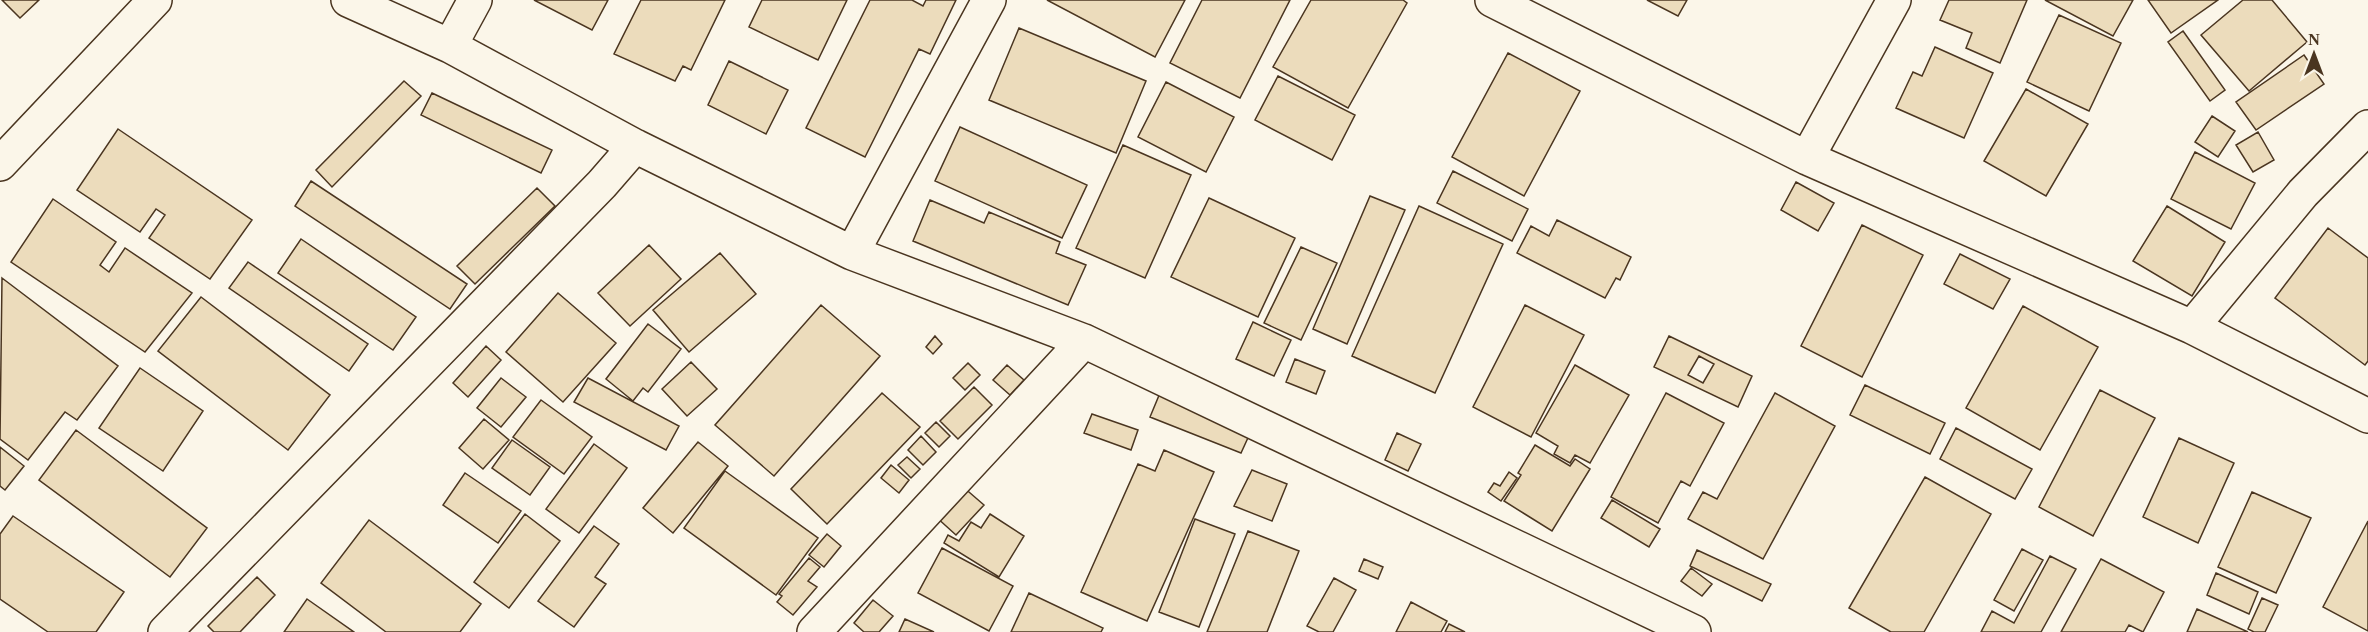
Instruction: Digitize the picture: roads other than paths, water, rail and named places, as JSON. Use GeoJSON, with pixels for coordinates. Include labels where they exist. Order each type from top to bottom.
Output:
{"type":"FeatureCollection","features":[{"type":"Feature","properties":{"kind":"street"},"geometry":{"type":"LineString","coordinates":[[0,164],[155,0]]}},
{"type":"Feature","properties":{"kind":"street"},"geometry":{"type":"LineString","coordinates":[[348,0],[450,46],[635,146],[852,252],[1084,341],[1694,632]]}},
{"type":"Feature","properties":{"kind":"street"},"geometry":{"type":"LineString","coordinates":[[450,46],[475,0]]}},
{"type":"Feature","properties":{"kind":"street"},"geometry":{"type":"LineString","coordinates":[[852,252],[989,0]]}},
{"type":"Feature","properties":{"kind":"street"},"geometry":{"type":"LineString","coordinates":[[1492,0],[1807,158],[2192,327],[2368,416]]}},
{"type":"Feature","properties":{"kind":"street"},"geometry":{"type":"LineString","coordinates":[[1807,158],[1894,0]]}},
{"type":"Feature","properties":{"kind":"street"},"geometry":{"type":"LineString","coordinates":[[2192,327],[2303,193],[2368,127]]}},
{"type":"Feature","properties":{"kind":"street"},"geometry":{"type":"LineString","coordinates":[[165,632],[602,184],[635,146]]}},
{"type":"Feature","properties":{"kind":"street"},"geometry":{"type":"LineString","coordinates":[[814,632],[1084,341]]}}]}
